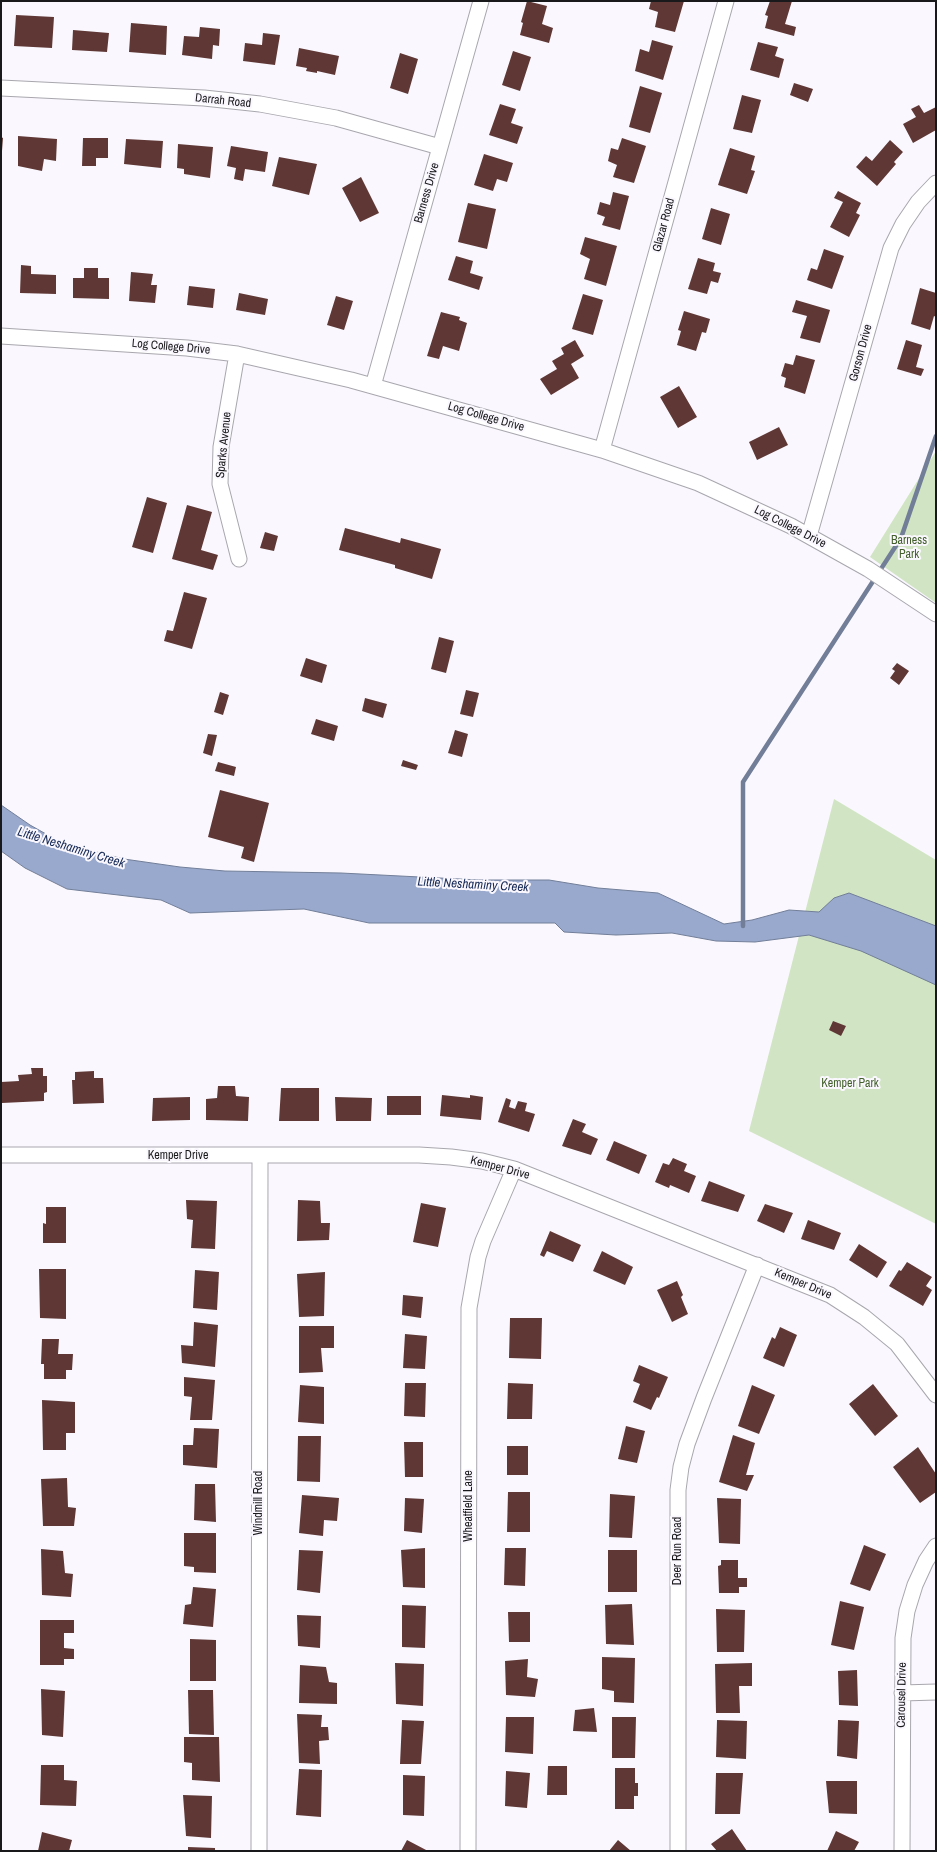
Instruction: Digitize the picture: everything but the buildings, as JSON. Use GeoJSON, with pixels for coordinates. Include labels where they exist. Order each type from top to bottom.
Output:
{"type":"FeatureCollection","features":[{"type":"Feature","properties":{"kind":"street","name":"Barness Drive"},"geometry":{"type":"LineString","coordinates":[[373,386],[480,1]]}},
{"type":"Feature","properties":{"kind":"street","name":"Glazar Road"},"geometry":{"type":"LineString","coordinates":[[602,450],[726,1]]}},
{"type":"Feature","properties":{"kind":"street","name":"Darrah Road"},"geometry":{"type":"LineString","coordinates":[[1,88],[204,98],[260,104],[336,118],[440,147]]}},
{"type":"Feature","properties":{"kind":"street","name":"Gorson Drive"},"geometry":{"type":"LineString","coordinates":[[810,536],[891,248],[903,224],[918,202],[936,183]]}},
{"type":"Feature","properties":{"kind":"street","name":"Log College Drive"},"geometry":{"type":"LineString","coordinates":[[1,336],[186,348],[237,354],[373,386],[602,450],[698,483],[745,504],[810,536],[868,569],[936,614]]}},
{"type":"Feature","properties":{"kind":"street","name":"Sparks Avenue"},"geometry":{"type":"LineString","coordinates":[[237,354],[221,447],[220,484],[239,558]]}},
{"type":"Feature","properties":{"kind":"street","name":"Kemper Drive"},"geometry":{"type":"LineString","coordinates":[[1,1155],[451,1157],[482,1161],[514,1169],[830,1295],[864,1316],[897,1344],[936,1395]]}},
{"type":"Feature","properties":{"kind":"street","name":"Windmill Road"},"geometry":{"type":"LineString","coordinates":[[259,1851],[260,1156]]}},
{"type":"Feature","properties":{"kind":"street","name":"Wheatfield Lane"},"geometry":{"type":"LineString","coordinates":[[468,1851],[469,1308],[471,1291],[481,1246],[514,1169]]}},
{"type":"Feature","properties":{"kind":"street","name":"Deer Run Road"},"geometry":{"type":"LineString","coordinates":[[678,1851],[678,1498],[681,1467],[694,1424],[757,1265]]}},
{"type":"Feature","properties":{"kind":"street","name":"Carousel Drive"},"geometry":{"type":"LineString","coordinates":[[902,1851],[903,1638],[907,1611],[915,1584],[926,1561],[936,1546]]}},
{"type":"Feature","properties":{"kind":"street"},"geometry":{"type":"LineString","coordinates":[[902,1693],[936,1692]]}},
{"type":"Feature","properties":{"kind":"green space","name":"Barness Park"},"geometry":{"type":"Polygon","coordinates":[[[936,451],[936,603],[870,557],[936,451]]]}},
{"type":"Feature","properties":{"kind":"green space","name":"Kemper Park"},"geometry":{"type":"Polygon","coordinates":[[[834,799],[936,860],[936,1224],[749,1131],[834,799]]]}},
{"type":"Feature","properties":{"kind":"water","name":"Little Neshaminy Creek"},"geometry":{"type":"Polygon","coordinates":[[[1,805],[30,825],[62,843],[124,859],[180,867],[225,871],[341,873],[479,880],[549,880],[598,888],[658,893],[724,924],[752,920],[789,910],[819,912],[834,898],[849,893],[936,926],[936,985],[861,951],[809,935],[755,942],[716,941],[672,933],[616,935],[564,932],[555,923],[369,923],[304,909],[190,913],[161,900],[67,889],[25,868],[1,851],[1,805]]]}},
{"type":"Feature","properties":{"kind":"waterway"},"geometry":{"type":"LineString","coordinates":[[743,926],[743,782],[901,538],[936,436]]}}]}
